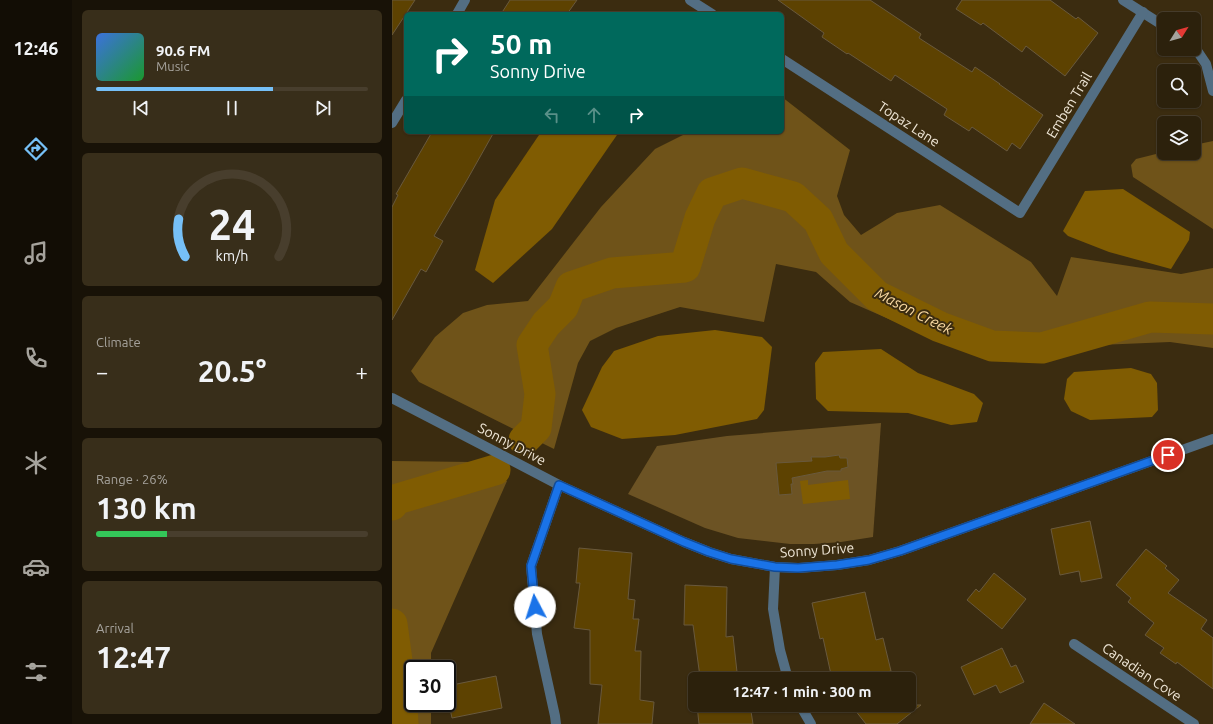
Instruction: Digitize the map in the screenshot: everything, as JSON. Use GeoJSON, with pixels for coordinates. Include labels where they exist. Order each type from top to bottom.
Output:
{"type":"FeatureCollection","features":[{"type":"Feature","properties":{"kind":"street"},"geometry":{"type":"LineString","coordinates":[[458,12],[465,0]]}},
{"type":"Feature","properties":{"kind":"street"},"geometry":{"type":"LineString","coordinates":[[690,0],[709,12]]}},
{"type":"Feature","properties":{"kind":"street"},"geometry":{"type":"LineString","coordinates":[[1123,0],[1157,21]]}},
{"type":"Feature","properties":{"kind":"street","name":"Emben Trail"},"geometry":{"type":"LineString","coordinates":[[1020,213],[1143,12]]}},
{"type":"Feature","properties":{"kind":"street"},"geometry":{"type":"LineString","coordinates":[[1201,56],[1206,64],[1212,91]]}},
{"type":"Feature","properties":{"kind":"street","name":"Topaz Lane"},"geometry":{"type":"LineString","coordinates":[[784,60],[1020,213]]}},
{"type":"Feature","properties":{"kind":"street"},"geometry":{"type":"LineString","coordinates":[[392,123],[404,103]]}},
{"type":"Feature","properties":{"kind":"street","name":"Sonny Drive"},"geometry":{"type":"LineString","coordinates":[[392,398],[559,485],[684,542],[731,559],[775,567],[798,568],[837,565],[869,560],[900,551],[1213,439]]}},
{"type":"Feature","properties":{"kind":"street"},"geometry":{"type":"LineString","coordinates":[[556,724],[537,634],[531,566],[559,485]]}},
{"type":"Feature","properties":{"kind":"street"},"geometry":{"type":"LineString","coordinates":[[775,567],[773,609],[780,650],[786,672]]}},
{"type":"Feature","properties":{"kind":"street","name":"Canadian Cove"},"geometry":{"type":"LineString","coordinates":[[1074,644],[1194,724]]}},
{"type":"Feature","properties":{"kind":"street"},"geometry":{"type":"LineString","coordinates":[[804,712],[811,724]]}},
{"type":"Feature","properties":{"kind":"shaded area"},"geometry":{"type":"Polygon","coordinates":[[[784,99],[850,150],[837,196],[844,215],[861,235],[897,213],[940,205],[1031,262],[1057,296],[1071,257],[1181,274],[1213,268],[1213,348],[1170,342],[1099,345],[1021,359],[986,359],[939,341],[850,302],[816,272],[776,264],[764,322],[680,307],[616,328],[590,341],[578,363],[554,449],[419,382],[411,371],[435,337],[463,313],[487,305],[528,301],[601,207],[655,149],[685,134],[784,134],[784,99]]]}},
{"type":"Feature","properties":{"kind":"shaded area"},"geometry":{"type":"Polygon","coordinates":[[[540,134],[618,134],[552,229],[493,283],[475,270],[495,200],[540,134]]]}},
{"type":"Feature","properties":{"kind":"shaded area"},"geometry":{"type":"Polygon","coordinates":[[[1213,141],[1213,229],[1133,177],[1131,165],[1136,159],[1157,154],[1157,160],[1201,160],[1201,144],[1213,141]]]}},
{"type":"Feature","properties":{"kind":"shaded area"},"geometry":{"type":"Polygon","coordinates":[[[1123,189],[1190,232],[1189,240],[1171,269],[1109,252],[1068,236],[1063,231],[1085,191],[1123,189]]]}},
{"type":"Feature","properties":{"kind":"shaded area"},"geometry":{"type":"Polygon","coordinates":[[[715,330],[762,337],[772,347],[764,410],[757,419],[675,435],[622,439],[591,427],[582,410],[602,367],[614,351],[658,336],[715,330]]]}},
{"type":"Feature","properties":{"kind":"shaded area"},"geometry":{"type":"Polygon","coordinates":[[[881,349],[918,373],[974,394],[983,403],[977,422],[951,425],[908,413],[828,411],[816,399],[815,363],[823,352],[881,349]]]}},
{"type":"Feature","properties":{"kind":"shaded area"},"geometry":{"type":"Polygon","coordinates":[[[1131,368],[1151,374],[1157,383],[1158,410],[1152,417],[1090,420],[1071,411],[1064,399],[1067,379],[1074,372],[1131,368]]]}},
{"type":"Feature","properties":{"kind":"shaded area"},"geometry":{"type":"Polygon","coordinates":[[[881,423],[873,537],[814,544],[790,544],[738,538],[705,528],[628,494],[657,446],[727,436],[881,423]]]}},
{"type":"Feature","properties":{"kind":"shaded area"},"geometry":{"type":"Polygon","coordinates":[[[392,461],[472,462],[507,481],[431,653],[431,660],[404,660],[404,712],[431,712],[431,724],[392,724],[392,461]]]}},
{"type":"Feature","properties":{"kind":"shaded area"},"geometry":{"type":"Polygon","coordinates":[[[808,480],[808,485],[848,480],[850,499],[803,504],[800,481],[808,480]]]}},
{"type":"Feature","properties":{"kind":"building"},"geometry":{"type":"Polygon","coordinates":[[[392,0],[415,0],[407,12],[404,12],[404,17],[392,35],[392,0]]]}},
{"type":"Feature","properties":{"kind":"building"},"geometry":{"type":"Polygon","coordinates":[[[510,0],[577,0],[568,12],[502,12],[510,0]]]}},
{"type":"Feature","properties":{"kind":"building"},"geometry":{"type":"Polygon","coordinates":[[[778,0],[870,0],[921,34],[919,38],[972,72],[975,67],[1043,115],[1020,149],[1012,143],[1007,151],[972,127],[969,131],[944,115],[947,109],[895,75],[891,81],[848,53],[847,54],[822,37],[824,33],[778,0]]]}},
{"type":"Feature","properties":{"kind":"building"},"geometry":{"type":"Polygon","coordinates":[[[962,0],[1050,0],[1076,19],[1078,17],[1098,33],[1065,76],[1026,46],[1022,52],[983,23],[981,25],[956,9],[962,0]]]}},
{"type":"Feature","properties":{"kind":"building"},"geometry":{"type":"Polygon","coordinates":[[[431,134],[493,134],[434,236],[443,241],[426,272],[421,269],[392,320],[392,207],[398,195],[396,194],[431,134]]]}},
{"type":"Feature","properties":{"kind":"building"},"geometry":{"type":"Polygon","coordinates":[[[839,455],[840,458],[847,458],[848,467],[841,469],[841,471],[827,471],[792,478],[792,494],[779,495],[776,463],[812,461],[811,457],[839,455]]]}},
{"type":"Feature","properties":{"kind":"building"},"geometry":{"type":"Polygon","coordinates":[[[1090,521],[1102,578],[1081,582],[1079,571],[1060,575],[1051,529],[1090,521]]]}},
{"type":"Feature","properties":{"kind":"building"},"geometry":{"type":"Polygon","coordinates":[[[579,548],[632,553],[628,599],[635,600],[633,619],[639,619],[635,651],[641,651],[640,700],[654,702],[652,724],[598,724],[602,685],[590,684],[590,630],[574,628],[580,583],[576,583],[579,548]]]}},
{"type":"Feature","properties":{"kind":"building"},"geometry":{"type":"Polygon","coordinates":[[[1146,549],[1167,566],[1165,568],[1179,580],[1168,593],[1207,620],[1201,629],[1213,638],[1213,689],[1177,662],[1176,664],[1160,653],[1164,648],[1145,635],[1154,623],[1128,602],[1131,598],[1116,585],[1146,549]]]}},
{"type":"Feature","properties":{"kind":"building"},"geometry":{"type":"Polygon","coordinates":[[[994,573],[1026,599],[1002,629],[967,600],[976,589],[979,592],[994,573]]]}},
{"type":"Feature","properties":{"kind":"building"},"geometry":{"type":"Polygon","coordinates":[[[685,585],[727,587],[726,637],[733,636],[737,672],[699,672],[693,625],[684,625],[685,585]]]}},
{"type":"Feature","properties":{"kind":"building"},"geometry":{"type":"Polygon","coordinates":[[[865,592],[876,640],[883,638],[891,671],[830,672],[823,638],[820,639],[812,603],[865,592]]]}},
{"type":"Feature","properties":{"kind":"building"},"geometry":{"type":"Polygon","coordinates":[[[1002,648],[1011,667],[1016,665],[1024,682],[1000,693],[996,685],[974,695],[961,667],[1002,648]]]}},
{"type":"Feature","properties":{"kind":"building"},"geometry":{"type":"Polygon","coordinates":[[[496,676],[502,708],[452,718],[451,712],[456,712],[456,684],[496,676]]]}},
{"type":"Feature","properties":{"kind":"building"},"geometry":{"type":"Polygon","coordinates":[[[1044,703],[1075,724],[1030,724],[1044,703]]]}},
{"type":"Feature","properties":{"kind":"building"},"geometry":{"type":"Polygon","coordinates":[[[698,712],[751,712],[753,724],[699,724],[698,712]]]}},
{"type":"Feature","properties":{"kind":"building"},"geometry":{"type":"Polygon","coordinates":[[[857,712],[912,712],[897,724],[866,724],[857,712]]]}},
{"type":"Feature","properties":{"kind":"waterway","name":"Mason Creek"},"geometry":{"type":"LineString","coordinates":[[524,440],[536,428],[540,394],[532,345],[546,324],[563,307],[571,287],[612,273],[685,267],[700,218],[712,193],[742,183],[793,197],[818,220],[834,253],[877,296],[940,327],[992,346],[1042,348],[1150,317],[1213,319]]}},
{"type":"Feature","properties":{"kind":"waterway","name":"Mason Creek"},"geometry":{"type":"LineString","coordinates":[[392,505],[394,500],[495,470]]}},
{"type":"Feature","properties":{"kind":"waterway","name":"Mason Creek"},"geometry":{"type":"LineString","coordinates":[[392,624],[401,690],[403,724]]}},
{"type":"Feature","properties":{"kind":"route"},"geometry":{"type":"LineString","coordinates":[[535,607],[531,566],[559,485],[709,552],[731,559],[775,567],[798,568],[837,565],[869,560],[900,551],[1168,455]]}}]}
